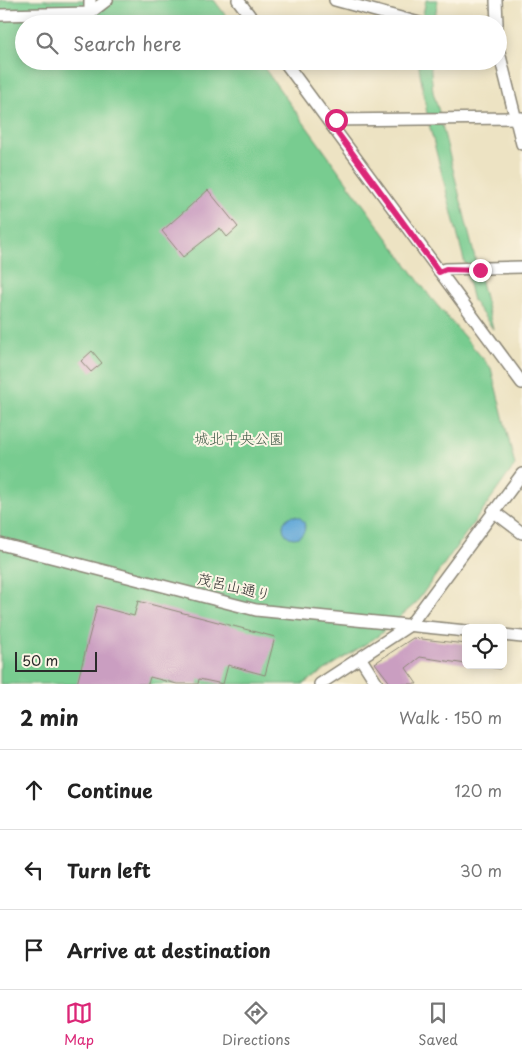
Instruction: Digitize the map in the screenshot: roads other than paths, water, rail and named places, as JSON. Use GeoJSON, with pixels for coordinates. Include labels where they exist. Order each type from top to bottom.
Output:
{"type":"FeatureCollection","features":[{"type":"Feature","properties":{"kind":"street"},"geometry":{"type":"LineString","coordinates":[[90,0],[90,13]]}},
{"type":"Feature","properties":{"kind":"street"},"geometry":{"type":"LineString","coordinates":[[0,15],[90,13],[108,0]]}},
{"type":"Feature","properties":{"kind":"street"},"geometry":{"type":"LineString","coordinates":[[238,0],[249,15]]}},
{"type":"Feature","properties":{"kind":"street"},"geometry":{"type":"LineString","coordinates":[[249,0],[251,15]]}},
{"type":"Feature","properties":{"kind":"street"},"geometry":{"type":"LineString","coordinates":[[335,0],[390,15]]}},
{"type":"Feature","properties":{"kind":"street"},"geometry":{"type":"LineString","coordinates":[[496,0],[497,15]]}},
{"type":"Feature","properties":{"kind":"street"},"geometry":{"type":"LineString","coordinates":[[291,70],[522,383]]}},
{"type":"Feature","properties":{"kind":"street"},"geometry":{"type":"LineString","coordinates":[[505,70],[519,118],[522,144]]}},
{"type":"Feature","properties":{"kind":"street"},"geometry":{"type":"LineString","coordinates":[[328,120],[519,118]]}},
{"type":"Feature","properties":{"kind":"street"},"geometry":{"type":"LineString","coordinates":[[439,272],[446,269],[522,267]]}},
{"type":"Feature","properties":{"kind":"street"},"geometry":{"type":"LineString","coordinates":[[320,684],[361,659],[410,625],[522,474]]}},
{"type":"Feature","properties":{"kind":"street"},"geometry":{"type":"LineString","coordinates":[[493,511],[522,533]]}},
{"type":"Feature","properties":{"kind":"street","name":"茂呂山通り"},"geometry":{"type":"LineString","coordinates":[[0,544],[256,610],[462,631]]}},
{"type":"Feature","properties":{"kind":"street"},"geometry":{"type":"LineString","coordinates":[[507,635],[522,637]]}},
{"type":"Feature","properties":{"kind":"street"},"geometry":{"type":"LineString","coordinates":[[361,659],[377,684]]}},
{"type":"Feature","properties":{"kind":"water"},"geometry":{"type":"Polygon","coordinates":[[[290,516],[298,516],[305,523],[305,531],[298,538],[290,538],[283,531],[283,523],[290,516]]]}},
{"type":"Feature","properties":{"kind":"park label","name":"城北中央公園"},"geometry":{"type":"Point","coordinates":[239,439]}}]}
